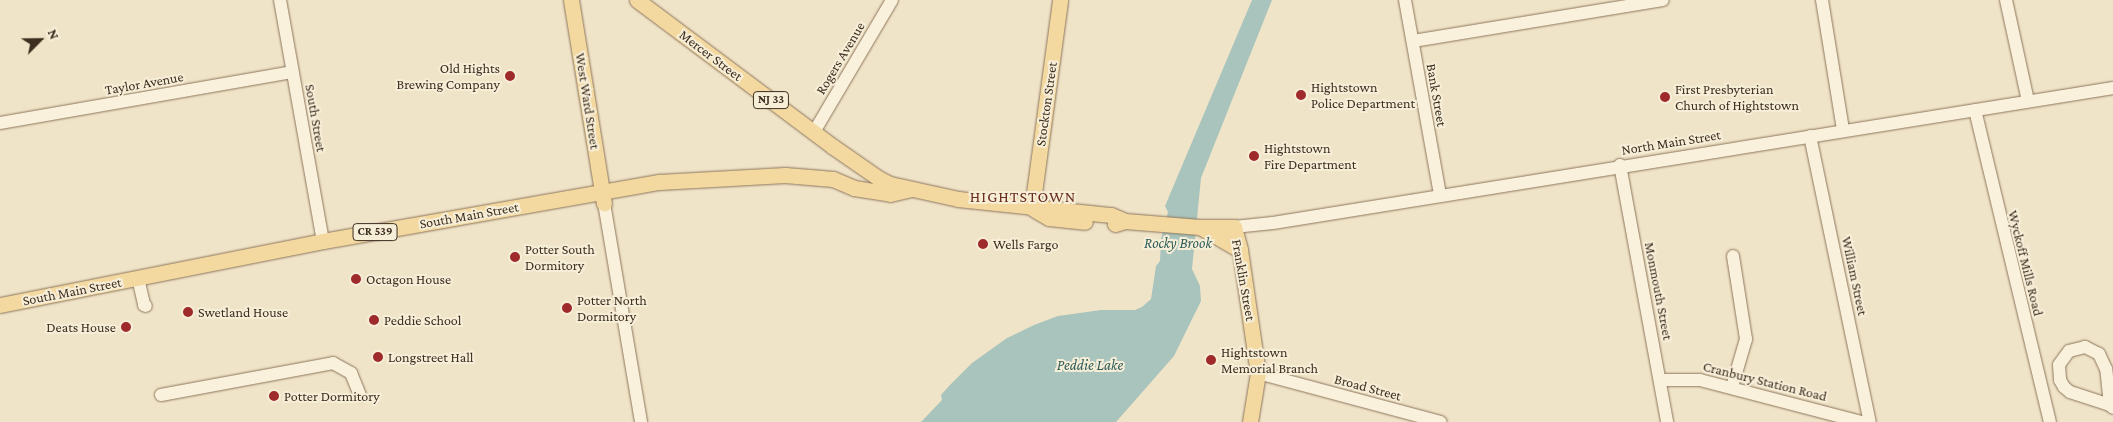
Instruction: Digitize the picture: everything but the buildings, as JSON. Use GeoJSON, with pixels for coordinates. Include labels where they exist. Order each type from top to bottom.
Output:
{"type":"FeatureCollection","features":[{"type":"Feature","properties":{"kind":"main road","name":"West Ward Street"},"geometry":{"type":"LineString","coordinates":[[571,0],[603,197]]}},
{"type":"Feature","properties":{"kind":"main road","name":"Mercer Street"},"geometry":{"type":"LineString","coordinates":[[638,0],[878,178],[911,189]]}},
{"type":"Feature","properties":{"kind":"main road","name":"Stockton Street"},"geometry":{"type":"LineString","coordinates":[[1032,208],[1060,0]]}},
{"type":"Feature","properties":{"kind":"main road","name":"South Main Street"},"geometry":{"type":"LineString","coordinates":[[0,305],[323,241],[603,197],[659,182],[758,174],[820,177],[833,179],[854,188],[890,194],[911,189]]}},
{"type":"Feature","properties":{"kind":"main road","name":"NJ 33"},"geometry":{"type":"LineString","coordinates":[[911,189],[958,198],[1032,208],[1056,208],[1111,215],[1124,221],[1200,227],[1234,227]]}},
{"type":"Feature","properties":{"kind":"main road"},"geometry":{"type":"LineString","coordinates":[[1200,227],[1240,250]]}},
{"type":"Feature","properties":{"kind":"main road","name":"Franklin Street"},"geometry":{"type":"LineString","coordinates":[[1234,227],[1240,250],[1258,373],[1250,422]]}},
{"type":"Feature","properties":{"kind":"street","name":"South Street"},"geometry":{"type":"LineString","coordinates":[[280,0],[323,241]]}},
{"type":"Feature","properties":{"kind":"street","name":"Rogers Avenue"},"geometry":{"type":"LineString","coordinates":[[814,132],[892,0]]}},
{"type":"Feature","properties":{"kind":"street","name":"Bank Street"},"geometry":{"type":"LineString","coordinates":[[1406,0],[1440,195]]}},
{"type":"Feature","properties":{"kind":"street"},"geometry":{"type":"LineString","coordinates":[[1413,41],[1664,0]]}},
{"type":"Feature","properties":{"kind":"street"},"geometry":{"type":"LineString","coordinates":[[1822,0],[1843,130]]}},
{"type":"Feature","properties":{"kind":"street"},"geometry":{"type":"LineString","coordinates":[[2006,0],[2028,101]]}},
{"type":"Feature","properties":{"kind":"street","name":"Taylor Avenue"},"geometry":{"type":"LineString","coordinates":[[0,122],[292,72]]}},
{"type":"Feature","properties":{"kind":"street","name":"North Main Street"},"geometry":{"type":"LineString","coordinates":[[1234,227],[1273,223],[2113,88]]}},
{"type":"Feature","properties":{"kind":"street","name":"Wyckoff Mills Road"},"geometry":{"type":"LineString","coordinates":[[1975,110],[2050,422]]}},
{"type":"Feature","properties":{"kind":"street","name":"William Street"},"geometry":{"type":"LineString","coordinates":[[1810,136],[1870,422]]}},
{"type":"Feature","properties":{"kind":"street","name":"Monmouth Street"},"geometry":{"type":"LineString","coordinates":[[1620,166],[1667,422]]}},
{"type":"Feature","properties":{"kind":"street"},"geometry":{"type":"LineString","coordinates":[[603,197],[641,422]]}},
{"type":"Feature","properties":{"kind":"street"},"geometry":{"type":"LineString","coordinates":[[1732,387],[1746,339],[1733,256]]}},
{"type":"Feature","properties":{"kind":"street"},"geometry":{"type":"LineString","coordinates":[[2085,347],[2093,350],[2103,360],[2112,401],[2070,392],[2060,380],[2059,365],[2069,351],[2085,347]]}},
{"type":"Feature","properties":{"kind":"street"},"geometry":{"type":"LineString","coordinates":[[161,396],[333,363],[351,373],[360,395]]}},
{"type":"Feature","properties":{"kind":"street","name":"Broad Street"},"geometry":{"type":"LineString","coordinates":[[1258,373],[1441,422]]}},
{"type":"Feature","properties":{"kind":"street","name":"Cranbury Station Road"},"geometry":{"type":"LineString","coordinates":[[1660,380],[1685,378],[1732,387],[1861,422]]}},
{"type":"Feature","properties":{"kind":"street"},"geometry":{"type":"LineString","coordinates":[[2041,385],[2060,380]]}},
{"type":"Feature","properties":{"kind":"water","name":"Peddie Lake"},"geometry":{"type":"Polygon","coordinates":[[[1252,0],[1272,0],[1201,178],[1192,269],[1200,286],[1201,301],[1174,356],[1116,422],[921,422],[942,400],[941,395],[972,363],[1007,338],[1058,316],[1101,310],[1135,310],[1151,299],[1156,266],[1160,261],[1161,239],[1168,212],[1165,206],[1252,0]]]}},
{"type":"Feature","properties":{"kind":"place","name":"Old Hights Brewing Company"},"geometry":{"type":"Point","coordinates":[510,76]}},
{"type":"Feature","properties":{"kind":"place","name":"Hightstown Police Department"},"geometry":{"type":"Point","coordinates":[1301,95]}},
{"type":"Feature","properties":{"kind":"place","name":"First Presbyterian Church of Hightstown"},"geometry":{"type":"Point","coordinates":[1665,97]}},
{"type":"Feature","properties":{"kind":"place","name":"Hightstown Fire Department"},"geometry":{"type":"Point","coordinates":[1254,156]}},
{"type":"Feature","properties":{"kind":"place","name":"Wells Fargo"},"geometry":{"type":"Point","coordinates":[983,244]}},
{"type":"Feature","properties":{"kind":"place","name":"Potter South Dormitory"},"geometry":{"type":"Point","coordinates":[515,257]}},
{"type":"Feature","properties":{"kind":"place","name":"Octagon House"},"geometry":{"type":"Point","coordinates":[356,279]}},
{"type":"Feature","properties":{"kind":"place","name":"Potter North Dormitory"},"geometry":{"type":"Point","coordinates":[567,308]}},
{"type":"Feature","properties":{"kind":"place","name":"Swetland House"},"geometry":{"type":"Point","coordinates":[188,312]}},
{"type":"Feature","properties":{"kind":"place","name":"Peddie School"},"geometry":{"type":"Point","coordinates":[374,320]}},
{"type":"Feature","properties":{"kind":"place","name":"Deats House"},"geometry":{"type":"Point","coordinates":[126,327]}},
{"type":"Feature","properties":{"kind":"place","name":"Longstreet Hall"},"geometry":{"type":"Point","coordinates":[378,357]}},
{"type":"Feature","properties":{"kind":"place","name":"Hightstown Memorial Branch"},"geometry":{"type":"Point","coordinates":[1211,360]}},
{"type":"Feature","properties":{"kind":"place","name":"Potter Dormitory"},"geometry":{"type":"Point","coordinates":[274,396]}},
{"type":"Feature","properties":{"kind":"district","name":"HIGHTSTOWN"},"geometry":{"type":"Point","coordinates":[1023,197]}},
{"type":"Feature","properties":{"kind":"water label","name":"Rocky Brook"},"geometry":{"type":"Point","coordinates":[1178,244]}}]}
